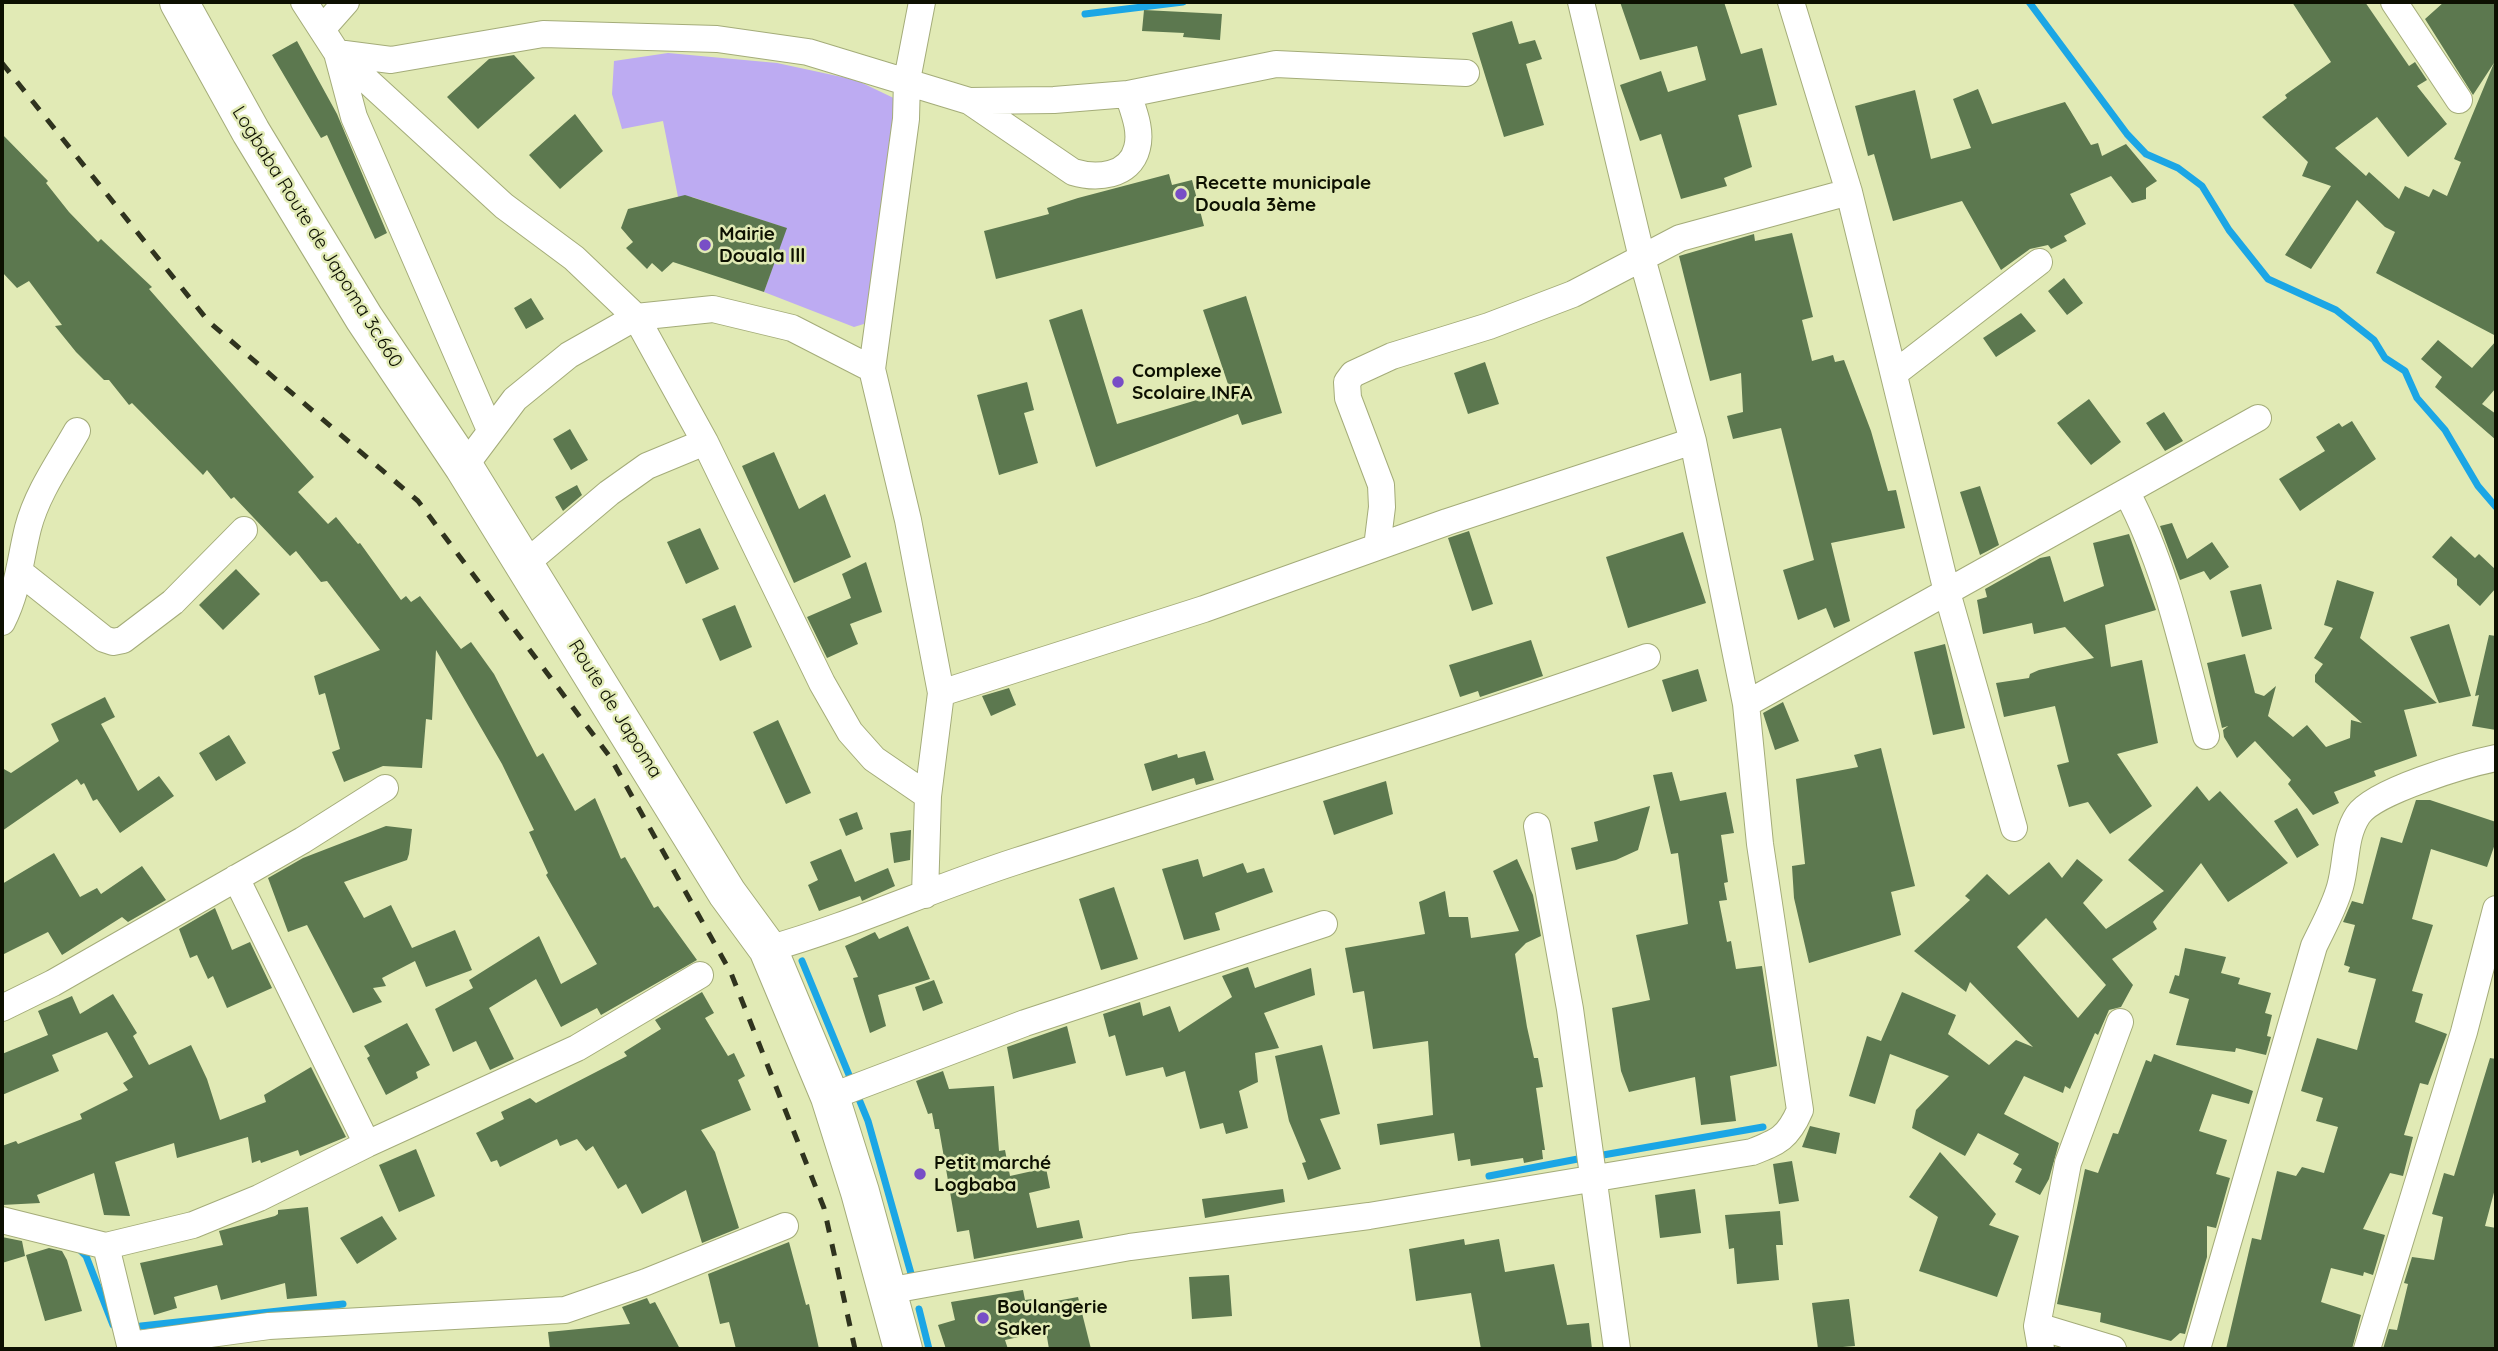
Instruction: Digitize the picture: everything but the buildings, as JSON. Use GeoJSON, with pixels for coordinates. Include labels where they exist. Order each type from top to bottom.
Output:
{"type":"FeatureCollection","features":[{"type":"Feature","properties":{"kind":"main road","name":"Logbaba Route de Japoma 3c.660"},"geometry":{"type":"LineString","coordinates":[[179,2],[251,132],[357,306],[464,467]]}},
{"type":"Feature","properties":{"kind":"main road","name":"Route de Japoma"},"geometry":{"type":"LineString","coordinates":[[464,467],[727,894],[768,949],[830,1097],[903,1349]]}},
{"type":"Feature","properties":{"kind":"street"},"geometry":{"type":"LineString","coordinates":[[304,2],[337,53],[354,117],[490,430]]}},
{"type":"Feature","properties":{"kind":"street"},"geometry":{"type":"LineString","coordinates":[[323,28],[346,2]]}},
{"type":"Feature","properties":{"kind":"street"},"geometry":{"type":"LineString","coordinates":[[922,2],[907,80],[906,119],[872,369],[908,520],[941,693],[928,796],[925,895]]}},
{"type":"Feature","properties":{"kind":"street"},"geometry":{"type":"LineString","coordinates":[[887,1291],[1130,1247],[1369,1216],[1752,1152],[1781,1140],[1793,1125],[1800,1110],[1760,844],[1746,704],[1693,441],[1643,258],[1581,2]]}},
{"type":"Feature","properties":{"kind":"street"},"geometry":{"type":"LineString","coordinates":[[1791,2],[1849,192],[1947,592],[2014,828]]}},
{"type":"Feature","properties":{"kind":"street"},"geometry":{"type":"LineString","coordinates":[[2394,2],[2459,100]]}},
{"type":"Feature","properties":{"kind":"street"},"geometry":{"type":"LineString","coordinates":[[337,53],[391,60],[543,34],[717,39],[808,52],[969,101],[1073,172],[1092,177],[1111,174],[1128,164],[1137,148],[1137,124],[1128,94]]}},
{"type":"Feature","properties":{"kind":"street"},"geometry":{"type":"LineString","coordinates":[[337,53],[504,206],[574,258],[636,317],[705,442],[822,683],[849,732],[874,759],[928,796]]}},
{"type":"Feature","properties":{"kind":"street"},"geometry":{"type":"LineString","coordinates":[[969,101],[1054,100],[1128,94],[1276,64],[1466,73]]}},
{"type":"Feature","properties":{"kind":"street"},"geometry":{"type":"LineString","coordinates":[[1377,547],[1382,507],[1381,485],[1348,398],[1347,382],[1353,374],[1392,356],[1489,326],[1573,294],[1680,238],[1849,192]]}},
{"type":"Feature","properties":{"kind":"street"},"geometry":{"type":"LineString","coordinates":[[1895,373],[2039,262]]}},
{"type":"Feature","properties":{"kind":"street"},"geometry":{"type":"LineString","coordinates":[[464,467],[515,399],[569,355],[636,317],[713,309],[792,328],[872,369]]}},
{"type":"Feature","properties":{"kind":"street"},"geometry":{"type":"LineString","coordinates":[[1746,704],[2258,418]]}},
{"type":"Feature","properties":{"kind":"street"},"geometry":{"type":"LineString","coordinates":[[2,622],[21,573],[28,526],[40,497],[77,430]]}},
{"type":"Feature","properties":{"kind":"street"},"geometry":{"type":"LineString","coordinates":[[941,693],[1205,609],[1377,547],[1693,441]]}},
{"type":"Feature","properties":{"kind":"street"},"geometry":{"type":"LineString","coordinates":[[525,564],[609,493],[648,466],[705,442]]}},
{"type":"Feature","properties":{"kind":"street"},"geometry":{"type":"LineString","coordinates":[[2127,493],[2144,524],[2171,601],[2206,736]]}},
{"type":"Feature","properties":{"kind":"street"},"geometry":{"type":"LineString","coordinates":[[21,573],[104,639],[113,642],[122,640],[173,602],[244,530]]}},
{"type":"Feature","properties":{"kind":"street"},"geometry":{"type":"LineString","coordinates":[[768,949],[829,932],[1019,860],[1507,707],[1647,657]]}},
{"type":"Feature","properties":{"kind":"street"},"geometry":{"type":"LineString","coordinates":[[2197,1349],[2310,958],[2340,887],[2350,830],[2359,812],[2416,782],[2496,758]]}},
{"type":"Feature","properties":{"kind":"street"},"geometry":{"type":"LineString","coordinates":[[2,1009],[53,983],[236,878],[385,788]]}},
{"type":"Feature","properties":{"kind":"street"},"geometry":{"type":"LineString","coordinates":[[1537,826],[1570,1009],[1617,1349]]}},
{"type":"Feature","properties":{"kind":"street"},"geometry":{"type":"LineString","coordinates":[[236,878],[367,1144]]}},
{"type":"Feature","properties":{"kind":"street"},"geometry":{"type":"LineString","coordinates":[[2367,1349],[2464,1032],[2496,909]]}},
{"type":"Feature","properties":{"kind":"street"},"geometry":{"type":"LineString","coordinates":[[830,1097],[1025,1023],[1324,925]]}},
{"type":"Feature","properties":{"kind":"street"},"geometry":{"type":"LineString","coordinates":[[2,1220],[106,1246],[193,1225],[259,1198],[367,1144],[577,1048],[700,975]]}},
{"type":"Feature","properties":{"kind":"street"},"geometry":{"type":"LineString","coordinates":[[2113,1349],[2039,1338],[2068,1163],[2120,1022]]}},
{"type":"Feature","properties":{"kind":"street"},"geometry":{"type":"LineString","coordinates":[[106,1246],[131,1347],[269,1326],[565,1310],[646,1282],[785,1226]]}},
{"type":"Feature","properties":{"kind":"shaded area"},"geometry":{"type":"Polygon","coordinates":[[[668,53],[777,63],[856,80],[902,102],[902,132],[882,200],[867,323],[854,327],[764,292],[786,228],[692,197],[689,206],[678,197],[663,121],[622,129],[612,94],[614,61],[668,53]]]}},
{"type":"Feature","properties":{"kind":"waterway"},"geometry":{"type":"LineString","coordinates":[[1085,14],[1183,2]]}},
{"type":"Feature","properties":{"kind":"waterway"},"geometry":{"type":"LineString","coordinates":[[2029,2],[2127,134],[2146,154],[2178,168],[2202,186],[2229,230],[2268,279],[2336,310],[2374,340],[2385,358],[2405,371],[2417,398],[2445,430],[2478,486],[2496,507]]}},
{"type":"Feature","properties":{"kind":"waterway"},"geometry":{"type":"LineString","coordinates":[[802,961],[868,1121],[912,1277]]}},
{"type":"Feature","properties":{"kind":"waterway"},"geometry":{"type":"LineString","coordinates":[[1603,1155],[1763,1127]]}},
{"type":"Feature","properties":{"kind":"waterway"},"geometry":{"type":"LineString","coordinates":[[1489,1176],[1583,1158]]}},
{"type":"Feature","properties":{"kind":"waterway"},"geometry":{"type":"LineString","coordinates":[[78,1248],[86,1256],[113,1325]]}},
{"type":"Feature","properties":{"kind":"waterway"},"geometry":{"type":"LineString","coordinates":[[141,1326],[343,1304]]}},
{"type":"Feature","properties":{"kind":"waterway"},"geometry":{"type":"LineString","coordinates":[[919,1309],[929,1349]]}},
{"type":"Feature","properties":{"kind":"railway"},"geometry":{"type":"LineString","coordinates":[[2,63],[209,322],[418,501],[610,757],[731,973],[824,1208],[855,1349]]}},
{"type":"Feature","properties":{"kind":"place","name":"Recette municipale Douala 3ème"},"geometry":{"type":"Point","coordinates":[1181,194]}},
{"type":"Feature","properties":{"kind":"place","name":"Mairie Douala lll"},"geometry":{"type":"Point","coordinates":[705,245]}},
{"type":"Feature","properties":{"kind":"place","name":"Complexe Scolaire INFA"},"geometry":{"type":"Point","coordinates":[1118,382]}},
{"type":"Feature","properties":{"kind":"place","name":"Petit marché Logbaba"},"geometry":{"type":"Point","coordinates":[920,1174]}},
{"type":"Feature","properties":{"kind":"place","name":"Boulangerie Saker"},"geometry":{"type":"Point","coordinates":[983,1318]}}]}
